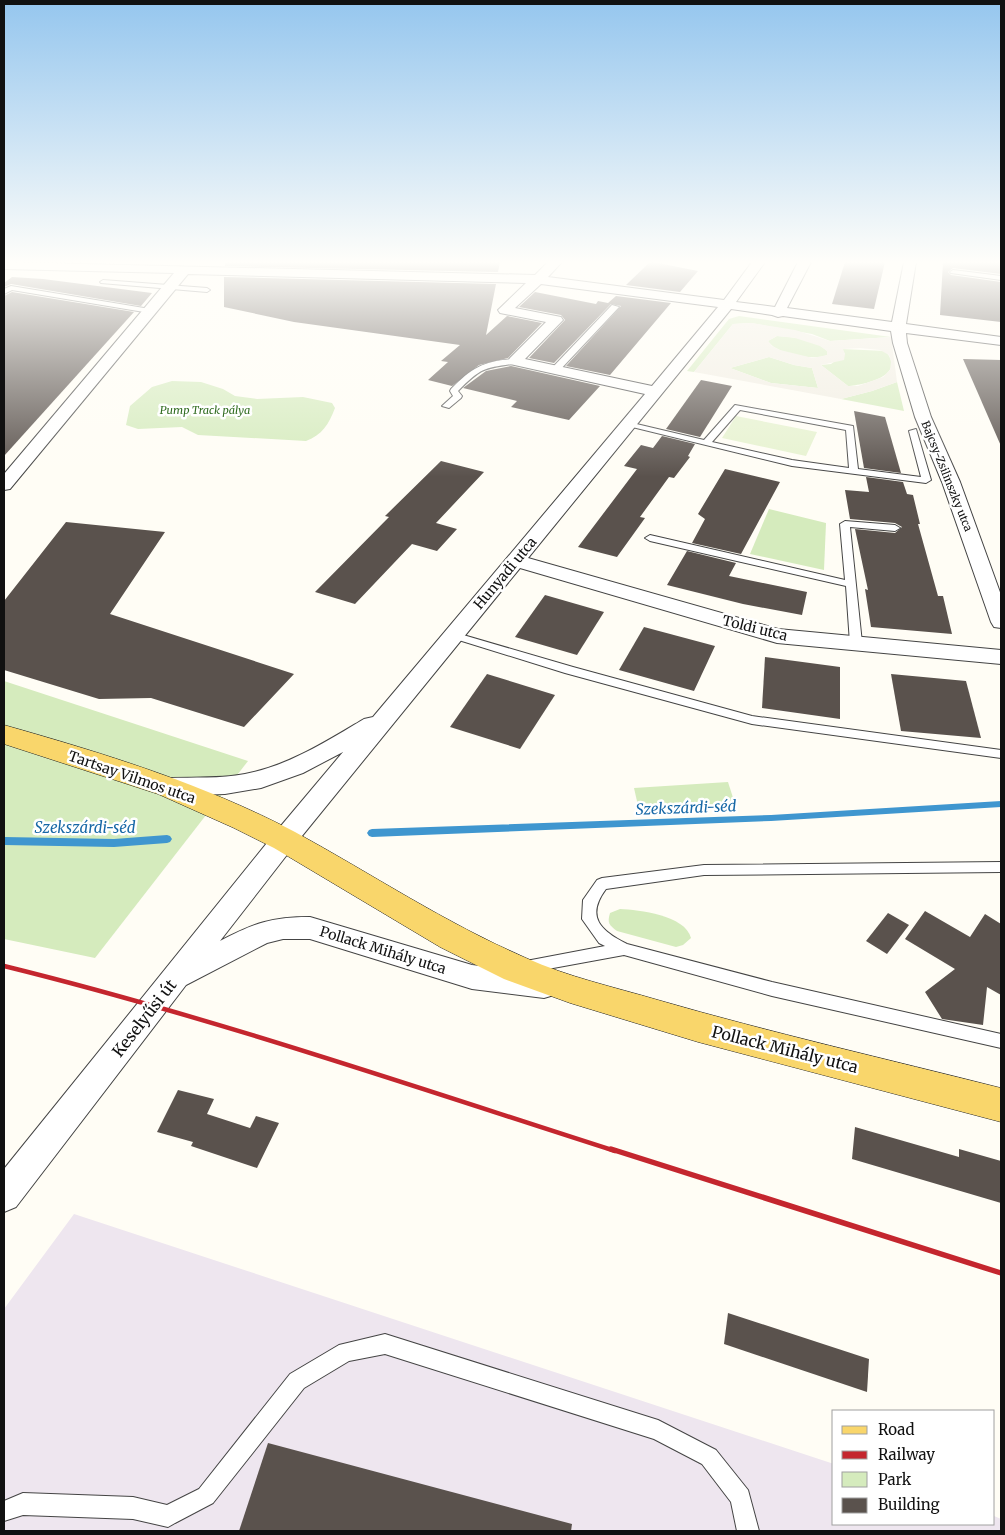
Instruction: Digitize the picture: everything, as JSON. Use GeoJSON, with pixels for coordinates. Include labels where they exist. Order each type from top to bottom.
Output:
{"type":"FeatureCollection","features":[{"type":"Feature","properties":{"kind":"main road","name":"Tartsay Vilmos utca"},"geometry":{"type":"LineString","coordinates":[[4,734],[168,787],[284,840]]}},
{"type":"Feature","properties":{"kind":"main road","name":"Pollack Mihály utca"},"geometry":{"type":"LineString","coordinates":[[284,840],[451,938],[516,969],[570,989],[698,1027],[1001,1105]]}},
{"type":"Feature","properties":{"kind":"street"},"geometry":{"type":"LineString","coordinates":[[4,485],[131,334]]}},
{"type":"Feature","properties":{"kind":"street"},"geometry":{"type":"LineString","coordinates":[[515,361],[542,334]]}},
{"type":"Feature","properties":{"kind":"street","name":"Hunyadi utca"},"geometry":{"type":"LineString","coordinates":[[284,840],[704,334]]}},
{"type":"Feature","properties":{"kind":"street","name":"Bajcsy-Zsilinszky utca"},"geometry":{"type":"LineString","coordinates":[[899,334],[923,417],[951,482],[1001,622]]}},
{"type":"Feature","properties":{"kind":"street"},"geometry":{"type":"LineString","coordinates":[[943,334],[1001,341]]}},
{"type":"Feature","properties":{"kind":"street"},"geometry":{"type":"LineString","coordinates":[[515,361],[656,392]]}},
{"type":"Feature","properties":{"kind":"street","name":"Toldi utca"},"geometry":{"type":"LineString","coordinates":[[516,561],[777,636],[1001,657]]}},
{"type":"Feature","properties":{"kind":"street"},"geometry":{"type":"LineString","coordinates":[[168,787],[245,782],[285,770],[338,745],[387,716]]}},
{"type":"Feature","properties":{"kind":"street","name":"Keselyűsi út"},"geometry":{"type":"LineString","coordinates":[[4,1195],[284,840]]}},
{"type":"Feature","properties":{"kind":"street","name":"Pollack Mihály utca"},"geometry":{"type":"LineString","coordinates":[[176,978],[261,933],[283,928],[310,928],[472,978],[570,989]]}},
{"type":"Feature","properties":{"kind":"lane"},"geometry":{"type":"LineString","coordinates":[[555,370],[590,334]]}},
{"type":"Feature","properties":{"kind":"lane"},"geometry":{"type":"LineString","coordinates":[[446,406],[458,396],[454,392],[476,369],[492,362],[515,361]]}},
{"type":"Feature","properties":{"kind":"lane"},"geometry":{"type":"LineString","coordinates":[[706,443],[738,407],[850,428],[854,471]]}},
{"type":"Feature","properties":{"kind":"lane"},"geometry":{"type":"LineString","coordinates":[[628,425],[792,463],[926,480],[913,431]]}},
{"type":"Feature","properties":{"kind":"lane"},"geometry":{"type":"LineString","coordinates":[[856,644],[845,524],[895,528]]}},
{"type":"Feature","properties":{"kind":"lane"},"geometry":{"type":"LineString","coordinates":[[650,538],[850,584]]}},
{"type":"Feature","properties":{"kind":"lane"},"geometry":{"type":"LineString","coordinates":[[453,635],[752,720],[1001,754]]}},
{"type":"Feature","properties":{"kind":"lane"},"geometry":{"type":"LineString","coordinates":[[998,869],[704,870],[602,884],[590,900],[589,919],[604,939],[624,949],[772,989],[1001,1041]]}},
{"type":"Feature","properties":{"kind":"lane"},"geometry":{"type":"LineString","coordinates":[[516,969],[624,949]]}},
{"type":"Feature","properties":{"kind":"lane"},"geometry":{"type":"LineString","coordinates":[[4,1511],[23,1504],[133,1508],[168,1516],[206,1496],[298,1381],[346,1352],[385,1344],[658,1430],[709,1457],[741,1497],[748,1531]]}},
{"type":"Feature","properties":{"kind":"shaded area"},"geometry":{"type":"Polygon","coordinates":[[[725,334],[807,334],[830,341],[891,337],[897,382],[841,399],[694,372],[725,334]],[[777,336],[768,341],[772,346],[780,350],[813,358],[827,355],[827,351],[820,346],[795,338],[777,336]],[[843,349],[845,354],[844,360],[821,365],[848,386],[858,386],[883,377],[890,370],[891,362],[889,355],[880,350],[843,349]],[[769,357],[730,368],[771,383],[818,388],[812,368],[794,365],[769,357]]]}},
{"type":"Feature","properties":{"kind":"shaded area"},"geometry":{"type":"Polygon","coordinates":[[[74,1214],[832,1463],[832,1525],[995,1525],[995,1516],[1001,1519],[1001,1531],[4,1531],[4,1309],[74,1214]]]}},
{"type":"Feature","properties":{"kind":"green space"},"geometry":{"type":"Polygon","coordinates":[[[717,334],[725,334],[694,372],[687,371],[717,334]]]}},
{"type":"Feature","properties":{"kind":"green space"},"geometry":{"type":"Polygon","coordinates":[[[810,334],[867,334],[891,337],[830,341],[810,334]]]}},
{"type":"Feature","properties":{"kind":"green space"},"geometry":{"type":"Polygon","coordinates":[[[777,336],[810,341],[827,351],[827,355],[805,357],[779,350],[768,341],[777,336]]]}},
{"type":"Feature","properties":{"kind":"green space"},"geometry":{"type":"Polygon","coordinates":[[[842,349],[885,351],[891,359],[891,366],[888,372],[873,381],[848,386],[821,365],[831,364],[845,354],[842,349]]]}},
{"type":"Feature","properties":{"kind":"green space"},"geometry":{"type":"Polygon","coordinates":[[[769,357],[794,365],[812,368],[818,388],[771,383],[730,368],[769,357]]]}},
{"type":"Feature","properties":{"kind":"green space","name":"Pump Track pálya"},"geometry":{"type":"Polygon","coordinates":[[[172,381],[201,382],[223,389],[235,396],[257,399],[303,397],[332,403],[335,408],[324,428],[312,439],[306,441],[198,435],[182,427],[138,429],[126,425],[130,406],[152,387],[172,381]]]}},
{"type":"Feature","properties":{"kind":"green space"},"geometry":{"type":"Polygon","coordinates":[[[897,382],[904,411],[841,399],[872,391],[897,382]]]}},
{"type":"Feature","properties":{"kind":"green space"},"geometry":{"type":"Polygon","coordinates":[[[736,416],[817,432],[806,456],[722,438],[736,416]]]}},
{"type":"Feature","properties":{"kind":"green space"},"geometry":{"type":"Polygon","coordinates":[[[769,509],[826,523],[824,570],[750,554],[769,509]]]}},
{"type":"Feature","properties":{"kind":"green space"},"geometry":{"type":"Polygon","coordinates":[[[4,681],[248,761],[95,958],[4,939],[4,681]]]}},
{"type":"Feature","properties":{"kind":"green space"},"geometry":{"type":"Polygon","coordinates":[[[728,782],[735,804],[639,810],[634,788],[728,782]]]}},
{"type":"Feature","properties":{"kind":"green space"},"geometry":{"type":"Polygon","coordinates":[[[620,909],[660,915],[671,919],[687,930],[691,938],[683,945],[676,947],[617,931],[610,925],[609,919],[610,913],[620,909]]]}},
{"type":"Feature","properties":{"kind":"building"},"geometry":{"type":"Polygon","coordinates":[[[4,334],[114,334],[4,456],[4,334]]]}},
{"type":"Feature","properties":{"kind":"building"},"geometry":{"type":"Polygon","coordinates":[[[378,334],[532,334],[508,358],[479,365],[452,386],[428,380],[448,362],[441,361],[460,345],[378,334]]]}},
{"type":"Feature","properties":{"kind":"building"},"geometry":{"type":"Polygon","coordinates":[[[552,334],[582,334],[554,363],[529,358],[552,334]]]}},
{"type":"Feature","properties":{"kind":"building"},"geometry":{"type":"Polygon","coordinates":[[[596,334],[645,334],[610,375],[566,366],[596,334]]]}},
{"type":"Feature","properties":{"kind":"building"},"geometry":{"type":"Polygon","coordinates":[[[963,359],[1001,360],[1001,446],[963,359]]]}},
{"type":"Feature","properties":{"kind":"building"},"geometry":{"type":"Polygon","coordinates":[[[511,366],[600,386],[569,420],[511,407],[517,401],[463,388],[486,371],[511,366]]]}},
{"type":"Feature","properties":{"kind":"building"},"geometry":{"type":"Polygon","coordinates":[[[701,380],[732,386],[700,437],[666,429],[701,380]]]}},
{"type":"Feature","properties":{"kind":"building"},"geometry":{"type":"Polygon","coordinates":[[[854,411],[885,417],[901,473],[864,468],[854,411]]]}},
{"type":"Feature","properties":{"kind":"building"},"geometry":{"type":"Polygon","coordinates":[[[662,436],[695,444],[688,456],[690,457],[674,478],[669,477],[640,517],[645,518],[617,557],[578,547],[637,469],[624,466],[641,445],[653,448],[662,436]]]}},
{"type":"Feature","properties":{"kind":"building"},"geometry":{"type":"Polygon","coordinates":[[[441,461],[484,472],[436,523],[457,529],[437,551],[412,544],[355,604],[315,592],[389,517],[385,516],[441,461]]]}},
{"type":"Feature","properties":{"kind":"building"},"geometry":{"type":"Polygon","coordinates":[[[725,469],[780,482],[741,554],[692,543],[705,519],[698,514],[725,469]]]}},
{"type":"Feature","properties":{"kind":"building"},"geometry":{"type":"Polygon","coordinates":[[[866,477],[903,482],[907,494],[913,495],[920,524],[918,524],[938,596],[943,596],[952,634],[871,627],[865,589],[868,590],[855,529],[895,533],[902,527],[895,523],[850,519],[845,490],[869,492],[866,477]]]}},
{"type":"Feature","properties":{"kind":"building"},"geometry":{"type":"Polygon","coordinates":[[[66,522],[165,532],[110,614],[294,674],[244,727],[151,698],[99,699],[4,670],[4,601],[66,522]]]}},
{"type":"Feature","properties":{"kind":"building"},"geometry":{"type":"Polygon","coordinates":[[[687,551],[736,563],[729,576],[807,592],[802,615],[743,604],[667,585],[687,551]]]}},
{"type":"Feature","properties":{"kind":"building"},"geometry":{"type":"Polygon","coordinates":[[[545,595],[604,612],[577,655],[515,637],[545,595]]]}},
{"type":"Feature","properties":{"kind":"building"},"geometry":{"type":"Polygon","coordinates":[[[644,627],[715,646],[694,691],[619,670],[644,627]]]}},
{"type":"Feature","properties":{"kind":"building"},"geometry":{"type":"Polygon","coordinates":[[[765,657],[840,667],[840,719],[762,708],[765,657]]]}},
{"type":"Feature","properties":{"kind":"building"},"geometry":{"type":"Polygon","coordinates":[[[487,674],[555,695],[520,749],[450,727],[487,674]]]}},
{"type":"Feature","properties":{"kind":"building"},"geometry":{"type":"Polygon","coordinates":[[[891,674],[966,681],[981,738],[901,731],[891,674]]]}},
{"type":"Feature","properties":{"kind":"building"},"geometry":{"type":"Polygon","coordinates":[[[925,911],[970,937],[985,914],[1001,924],[1001,995],[987,987],[983,1025],[942,1019],[925,992],[955,969],[905,939],[925,911]]]}},
{"type":"Feature","properties":{"kind":"building"},"geometry":{"type":"Polygon","coordinates":[[[888,913],[909,925],[887,954],[866,941],[888,913]]]}},
{"type":"Feature","properties":{"kind":"building"},"geometry":{"type":"Polygon","coordinates":[[[178,1090],[214,1099],[207,1114],[250,1128],[256,1116],[279,1123],[257,1168],[191,1146],[193,1142],[157,1132],[178,1090]]]}},
{"type":"Feature","properties":{"kind":"building"},"geometry":{"type":"Polygon","coordinates":[[[855,1127],[959,1157],[959,1149],[1001,1161],[1001,1203],[852,1159],[855,1127]]]}},
{"type":"Feature","properties":{"kind":"building"},"geometry":{"type":"Polygon","coordinates":[[[728,1313],[869,1359],[867,1392],[724,1344],[728,1313]]]}},
{"type":"Feature","properties":{"kind":"building"},"geometry":{"type":"Polygon","coordinates":[[[268,1443],[572,1524],[571,1531],[239,1531],[268,1443]]]}},
{"type":"Feature","properties":{"kind":"waterway","name":"Szekszárdi-séd"},"geometry":{"type":"LineString","coordinates":[[372,833],[771,818],[1001,804]]}},
{"type":"Feature","properties":{"kind":"waterway","name":"Szekszárdi-séd"},"geometry":{"type":"LineString","coordinates":[[4,841],[114,843],[167,839]]}},
{"type":"Feature","properties":{"kind":"railway"},"geometry":{"type":"LineString","coordinates":[[4,966],[158,1007],[235,1030],[615,1151]]}},
{"type":"Feature","properties":{"kind":"railway"},"geometry":{"type":"LineString","coordinates":[[611,1149],[1001,1273]]}}]}
